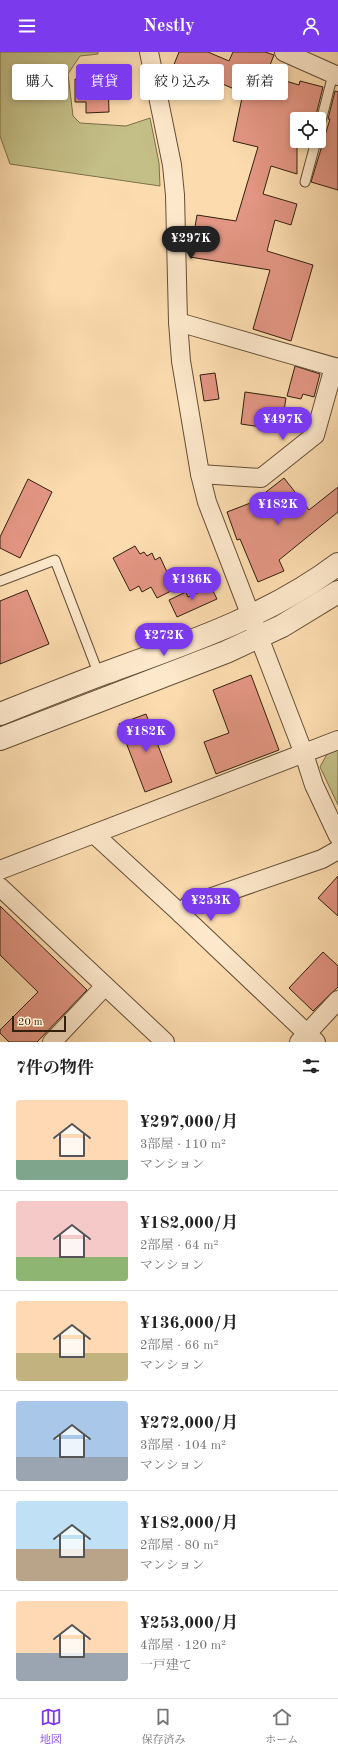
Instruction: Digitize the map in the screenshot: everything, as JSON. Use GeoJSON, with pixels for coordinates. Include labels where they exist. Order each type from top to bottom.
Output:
{"type":"FeatureCollection","features":[{"type":"Feature","properties":{"kind":"street"},"geometry":{"type":"LineString","coordinates":[[150,52],[172,165],[175,195],[178,322],[188,405],[200,474],[207,502],[304,754],[314,785],[338,836]]}},
{"type":"Feature","properties":{"kind":"street"},"geometry":{"type":"LineString","coordinates":[[284,52],[336,75]]}},
{"type":"Feature","properties":{"kind":"street"},"geometry":{"type":"LineString","coordinates":[[178,322],[336,368],[315,435],[261,478],[200,474]]}},
{"type":"Feature","properties":{"kind":"street"},"geometry":{"type":"LineString","coordinates":[[0,714],[99,675],[194,641],[251,615],[290,594],[338,564]]}},
{"type":"Feature","properties":{"kind":"street"},"geometry":{"type":"LineString","coordinates":[[0,739],[226,652],[307,612],[338,592]]}},
{"type":"Feature","properties":{"kind":"street"},"geometry":{"type":"LineString","coordinates":[[0,870],[338,740]]}},
{"type":"Feature","properties":{"kind":"street"},"geometry":{"type":"LineString","coordinates":[[94,834],[181,914],[307,1039],[338,1000]]}},
{"type":"Feature","properties":{"kind":"street"},"geometry":{"type":"LineString","coordinates":[[181,914],[189,905],[322,859],[338,850]]}},
{"type":"Feature","properties":{"kind":"street"},"geometry":{"type":"LineString","coordinates":[[0,888],[165,1042]]}},
{"type":"Feature","properties":{"kind":"street"},"geometry":{"type":"LineString","coordinates":[[52,1042],[105,986]]}},
{"type":"Feature","properties":{"kind":"lane"},"geometry":{"type":"LineString","coordinates":[[324,112],[336,75]]}},
{"type":"Feature","properties":{"kind":"lane"},"geometry":{"type":"LineString","coordinates":[[305,182],[314,148]]}},
{"type":"Feature","properties":{"kind":"lane"},"geometry":{"type":"LineString","coordinates":[[0,581],[55,560],[99,675]]}},
{"type":"Feature","properties":{"kind":"shaded area"},"geometry":{"type":"Polygon","coordinates":[[[0,52],[98,52],[98,54],[80,56],[68,74],[73,116],[80,123],[126,126],[150,118],[159,163],[160,186],[10,164],[0,136],[0,52]]]}},
{"type":"Feature","properties":{"kind":"shaded area"},"geometry":{"type":"Polygon","coordinates":[[[338,750],[338,805],[320,767],[327,754],[338,750]]]}},
{"type":"Feature","properties":{"kind":"building"},"geometry":{"type":"Polygon","coordinates":[[[179,52],[208,52],[229,61],[233,52],[265,52],[274,55],[270,64],[232,64],[232,88],[224,85],[224,64],[174,64],[179,52]]]}},
{"type":"Feature","properties":{"kind":"building"},"geometry":{"type":"Polygon","coordinates":[[[76,79],[76,100],[109,100],[109,112],[86,113],[86,102],[75,102],[76,79]]]}},
{"type":"Feature","properties":{"kind":"building"},"geometry":{"type":"Polygon","coordinates":[[[300,81],[323,87],[317,112],[290,112],[290,148],[297,148],[297,174],[271,166],[263,194],[297,204],[291,225],[275,220],[267,251],[313,265],[291,341],[253,329],[270,270],[190,257],[197,215],[236,221],[258,147],[233,141],[242,100],[288,100],[288,82],[299,85],[300,81]]]}},
{"type":"Feature","properties":{"kind":"building"},"geometry":{"type":"Polygon","coordinates":[[[335,91],[338,92],[338,190],[311,182],[321,148],[326,148],[326,132],[330,119],[328,119],[335,91]]]}},
{"type":"Feature","properties":{"kind":"building"},"geometry":{"type":"Polygon","coordinates":[[[295,366],[320,374],[314,397],[303,394],[301,399],[287,396],[295,366]]]}},
{"type":"Feature","properties":{"kind":"building"},"geometry":{"type":"Polygon","coordinates":[[[215,373],[219,399],[204,401],[200,375],[215,373]]]}},
{"type":"Feature","properties":{"kind":"building"},"geometry":{"type":"Polygon","coordinates":[[[245,392],[286,398],[281,430],[241,424],[245,392]]]}},
{"type":"Feature","properties":{"kind":"building"},"geometry":{"type":"Polygon","coordinates":[[[284,478],[309,510],[338,487],[338,512],[279,560],[284,571],[258,582],[240,539],[237,540],[227,512],[253,502],[284,478]]]}},
{"type":"Feature","properties":{"kind":"building"},"geometry":{"type":"Polygon","coordinates":[[[28,479],[52,492],[20,558],[0,548],[0,537],[28,479]]]}},
{"type":"Feature","properties":{"kind":"building"},"geometry":{"type":"Polygon","coordinates":[[[135,546],[140,554],[144,552],[147,556],[152,553],[155,560],[160,557],[175,589],[157,598],[151,587],[142,592],[139,586],[130,591],[113,558],[135,546]]]}},
{"type":"Feature","properties":{"kind":"building"},"geometry":{"type":"Polygon","coordinates":[[[211,587],[217,599],[177,617],[169,600],[186,592],[188,597],[211,587]]]}},
{"type":"Feature","properties":{"kind":"building"},"geometry":{"type":"Polygon","coordinates":[[[27,590],[49,644],[0,664],[0,601],[27,590]]]}},
{"type":"Feature","properties":{"kind":"building"},"geometry":{"type":"Polygon","coordinates":[[[251,675],[279,750],[216,774],[204,742],[229,733],[213,690],[251,675]]]}},
{"type":"Feature","properties":{"kind":"building"},"geometry":{"type":"Polygon","coordinates":[[[146,714],[172,782],[145,792],[119,724],[146,714]]]}},
{"type":"Feature","properties":{"kind":"building"},"geometry":{"type":"Polygon","coordinates":[[[338,876],[338,916],[318,898],[338,876]]]}},
{"type":"Feature","properties":{"kind":"building"},"geometry":{"type":"Polygon","coordinates":[[[0,906],[87,990],[37,1042],[9,1042],[0,1033],[0,1030],[38,992],[0,955],[0,906]]]}},
{"type":"Feature","properties":{"kind":"building"},"geometry":{"type":"Polygon","coordinates":[[[323,952],[338,966],[338,987],[313,1011],[289,988],[323,952]]]}}]}
